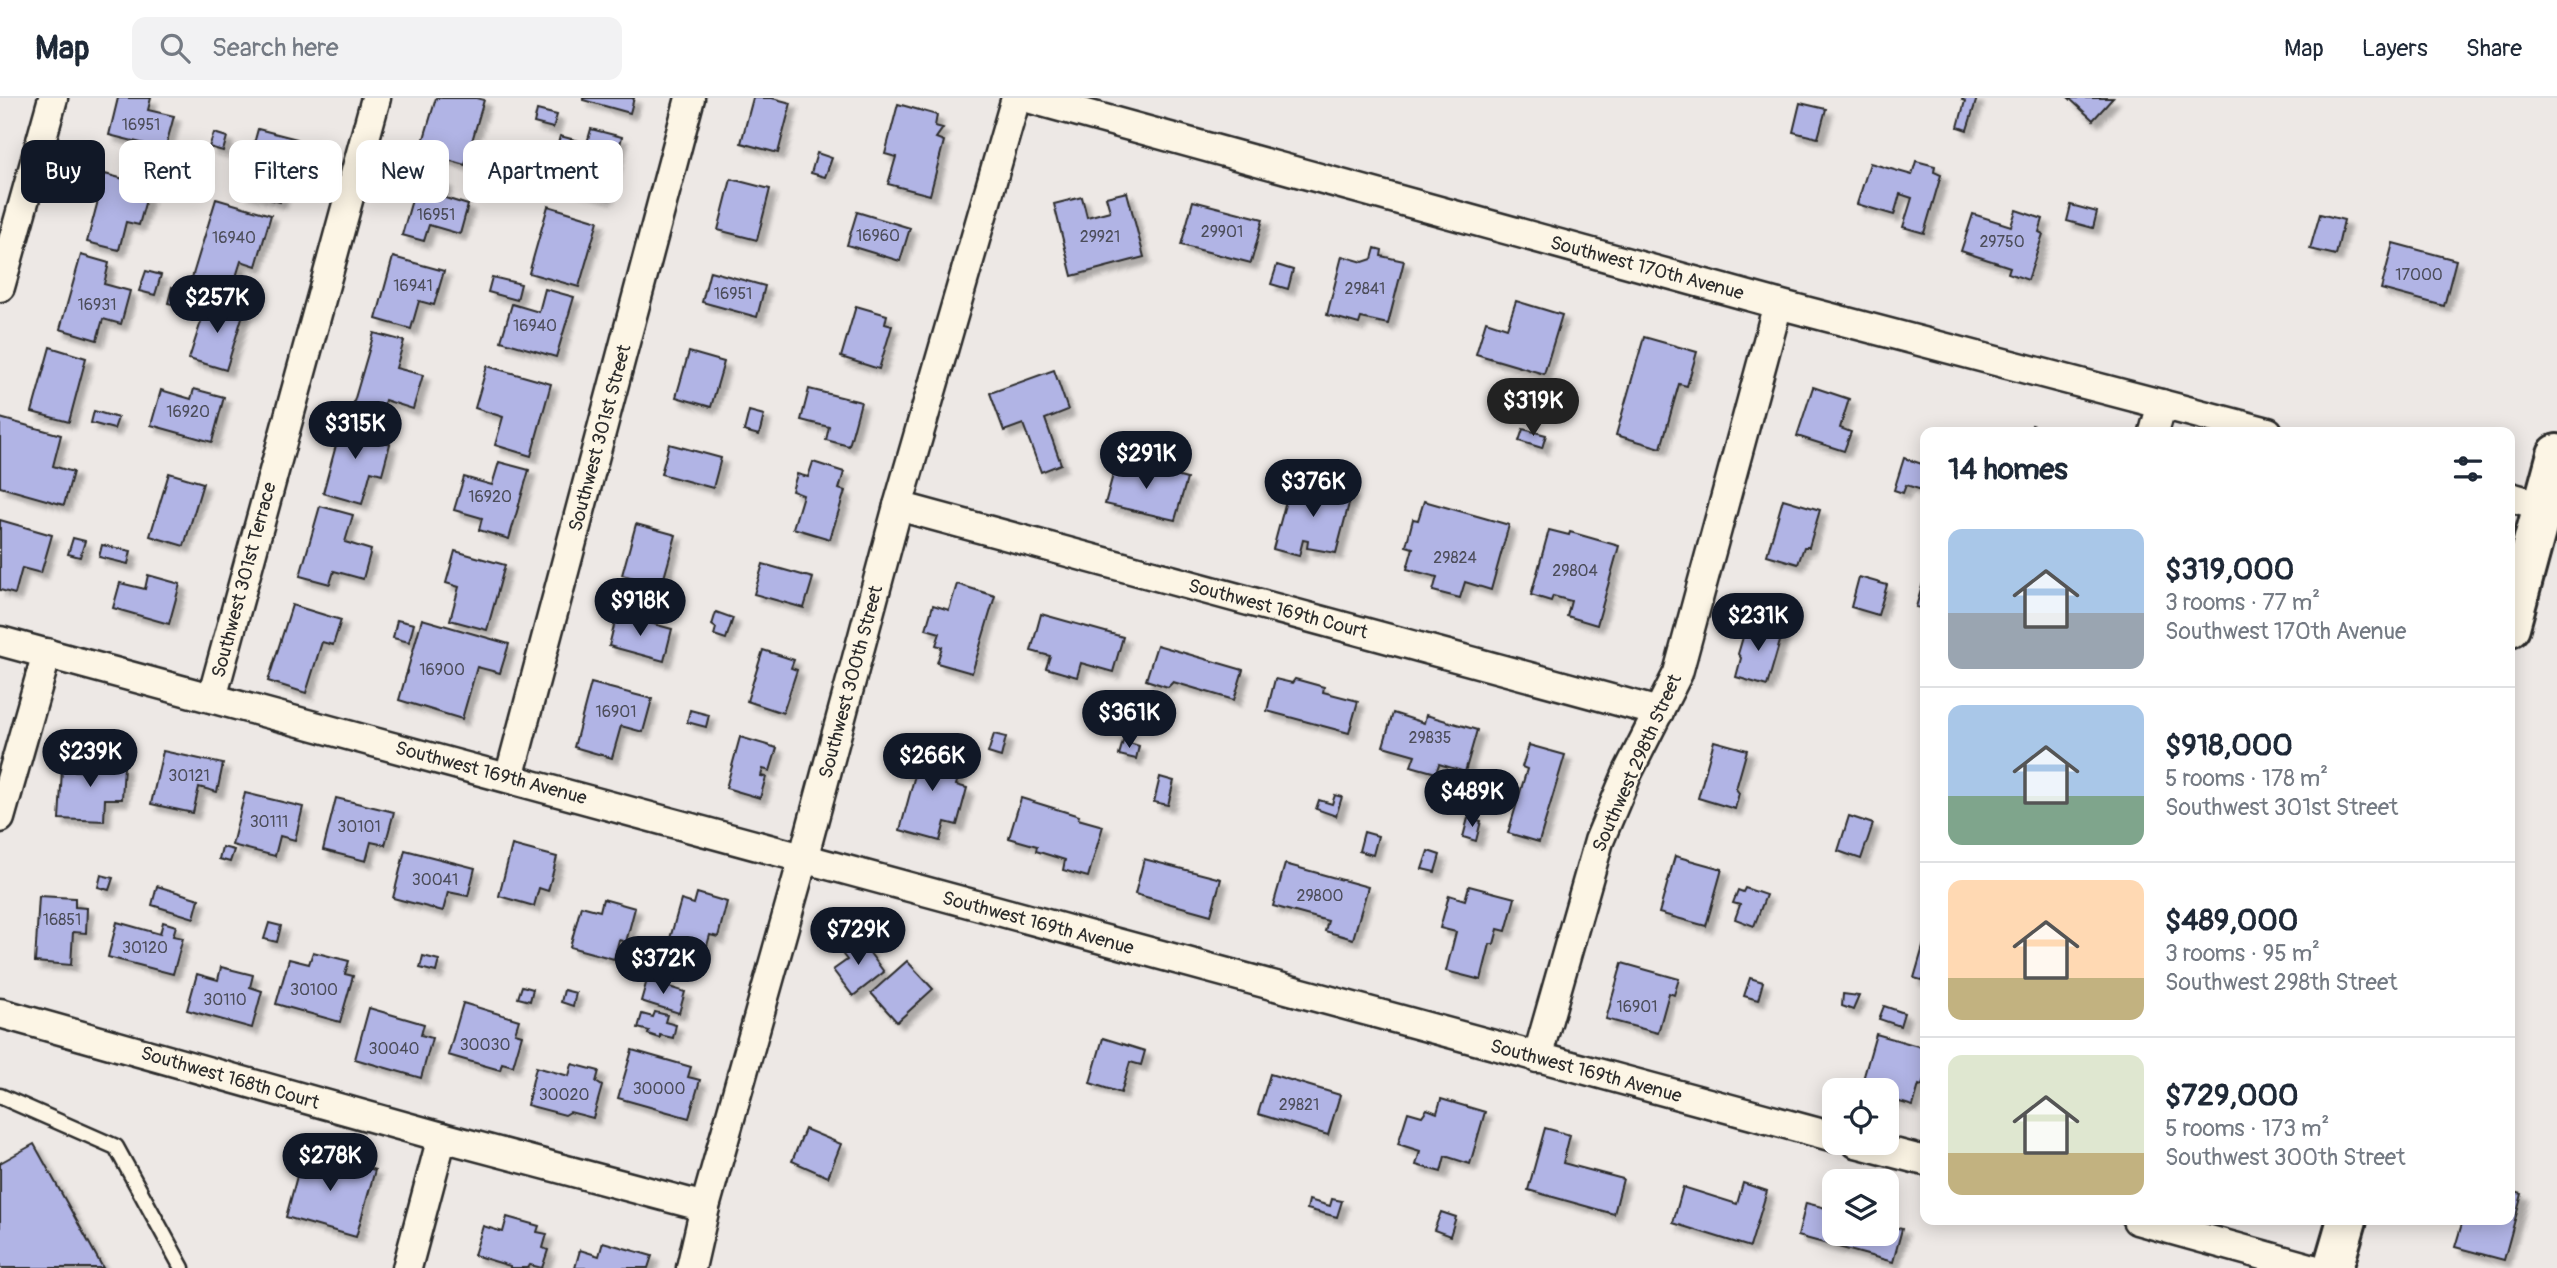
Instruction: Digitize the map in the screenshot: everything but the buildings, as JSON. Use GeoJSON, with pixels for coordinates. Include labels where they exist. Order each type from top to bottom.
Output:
{"type":"FeatureCollection","features":[{"type":"Feature","properties":{"kind":"street"},"geometry":{"type":"LineString","coordinates":[[0,287],[53,98]]}},
{"type":"Feature","properties":{"kind":"street","name":"Southwest 301st Terrace"},"geometry":{"type":"LineString","coordinates":[[212,698],[376,98]]}},
{"type":"Feature","properties":{"kind":"street","name":"Southwest 301st Street"},"geometry":{"type":"LineString","coordinates":[[509,778],[690,98]]}},
{"type":"Feature","properties":{"kind":"street","name":"Southwest 300th Street"},"geometry":{"type":"LineString","coordinates":[[691,1268],[705,1207],[803,859],[898,506],[1016,98]]}},
{"type":"Feature","properties":{"kind":"street","name":"Southwest 170th Avenue"},"geometry":{"type":"LineString","coordinates":[[1028,98],[1778,304],[2249,427]]}},
{"type":"Feature","properties":{"kind":"street","name":"Southwest 298th Street"},"geometry":{"type":"LineString","coordinates":[[1537,1058],[1599,841],[1628,772],[1678,673],[1778,304]]}},
{"type":"Feature","properties":{"kind":"street"},"geometry":{"type":"LineString","coordinates":[[2155,427],[2162,404]]}},
{"type":"Feature","properties":{"kind":"street"},"geometry":{"type":"LineString","coordinates":[[2515,606],[2538,508],[2557,454]]}},
{"type":"Feature","properties":{"kind":"street","name":"Southwest 169th Court"},"geometry":{"type":"LineString","coordinates":[[898,506],[1659,712]]}},
{"type":"Feature","properties":{"kind":"street","name":"Southwest 169th Avenue"},"geometry":{"type":"LineString","coordinates":[[0,641],[1822,1134]]}},
{"type":"Feature","properties":{"kind":"street"},"geometry":{"type":"LineString","coordinates":[[0,818],[47,653]]}},
{"type":"Feature","properties":{"kind":"street","name":"Southwest 168th Court"},"geometry":{"type":"LineString","coordinates":[[0,1013],[442,1137],[705,1207]]}},
{"type":"Feature","properties":{"kind":"street"},"geometry":{"type":"LineString","coordinates":[[407,1268],[442,1137]]}},
{"type":"Feature","properties":{"kind":"street"},"geometry":{"type":"LineString","coordinates":[[1899,1154],[1920,1160]]}},
{"type":"Feature","properties":{"kind":"street"},"geometry":{"type":"LineString","coordinates":[[2155,1225],[2310,1268]]}},
{"type":"Feature","properties":{"kind":"street"},"geometry":{"type":"LineString","coordinates":[[2333,1268],[2346,1225]]}},
{"type":"Feature","properties":{"kind":"lane"},"geometry":{"type":"LineString","coordinates":[[0,1096],[116,1147],[182,1268]]}}]}
